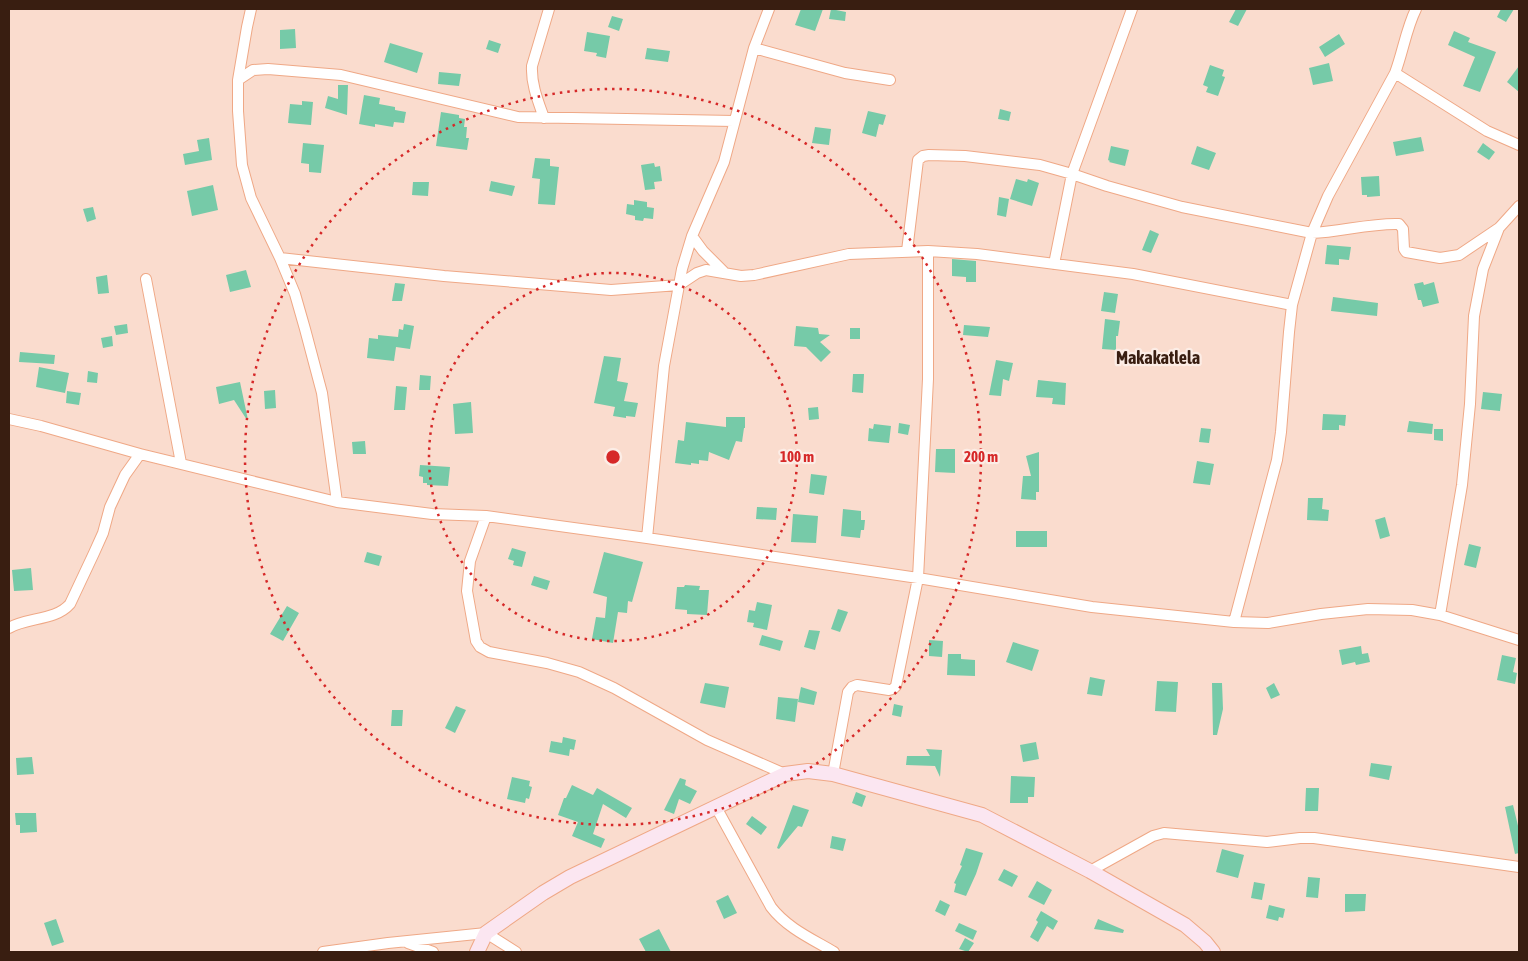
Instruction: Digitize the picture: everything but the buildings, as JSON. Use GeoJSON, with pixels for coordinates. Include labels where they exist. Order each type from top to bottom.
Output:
{"type":"FeatureCollection","features":[{"type":"Feature","properties":{"kind":"street"},"geometry":{"type":"LineString","coordinates":[[252,9],[238,80],[242,165],[251,198],[280,258],[294,294],[322,393],[337,502]]}},
{"type":"Feature","properties":{"kind":"street"},"geometry":{"type":"LineString","coordinates":[[544,118],[531,76],[532,66],[549,9]]}},
{"type":"Feature","properties":{"kind":"street"},"geometry":{"type":"LineString","coordinates":[[647,538],[664,366],[682,269],[692,236],[724,162],[754,48],[769,9]]}},
{"type":"Feature","properties":{"kind":"street"},"geometry":{"type":"LineString","coordinates":[[1054,264],[1072,174],[1132,9]]}},
{"type":"Feature","properties":{"kind":"street"},"geometry":{"type":"LineString","coordinates":[[1234,622],[1277,460],[1292,305],[1312,233],[1328,196],[1395,72],[1410,21],[1416,9]]}},
{"type":"Feature","properties":{"kind":"street"},"geometry":{"type":"LineString","coordinates":[[754,48],[845,73],[890,80]]}},
{"type":"Feature","properties":{"kind":"street"},"geometry":{"type":"LineString","coordinates":[[238,80],[253,70],[268,68],[340,76],[518,117],[734,121]]}},
{"type":"Feature","properties":{"kind":"street"},"geometry":{"type":"LineString","coordinates":[[1395,72],[1488,131],[1519,145]]}},
{"type":"Feature","properties":{"kind":"street"},"geometry":{"type":"LineString","coordinates":[[906,251],[918,160],[922,156],[965,156],[1040,165],[1182,207],[1312,233],[1399,224],[1403,229],[1404,249],[1406,252],[1440,258],[1459,254],[1499,228],[1519,206]]}},
{"type":"Feature","properties":{"kind":"street"},"geometry":{"type":"LineString","coordinates":[[1440,615],[1462,485],[1470,404],[1474,316],[1483,269],[1499,228]]}},
{"type":"Feature","properties":{"kind":"street"},"geometry":{"type":"LineString","coordinates":[[692,236],[703,251],[724,272]]}},
{"type":"Feature","properties":{"kind":"street"},"geometry":{"type":"LineString","coordinates":[[280,258],[444,276],[611,290],[679,285],[697,273],[706,270],[741,276],[754,275],[849,254],[928,251],[977,254],[1133,274],[1292,305]]}},
{"type":"Feature","properties":{"kind":"street"},"geometry":{"type":"LineString","coordinates":[[833,774],[848,692],[857,685],[889,690],[896,686],[918,578],[928,379],[928,251]]}},
{"type":"Feature","properties":{"kind":"street"},"geometry":{"type":"LineString","coordinates":[[146,279],[181,463]]}},
{"type":"Feature","properties":{"kind":"street"},"geometry":{"type":"LineString","coordinates":[[9,419],[140,454],[337,502],[432,514],[486,516],[918,578],[1092,607],[1234,622],[1268,623],[1321,614],[1368,609],[1412,610],[1440,615],[1519,640]]}},
{"type":"Feature","properties":{"kind":"street"},"geometry":{"type":"LineString","coordinates":[[9,628],[17,623],[53,615],[65,610],[70,604],[103,533],[110,507],[121,483],[140,454]]}},
{"type":"Feature","properties":{"kind":"street"},"geometry":{"type":"LineString","coordinates":[[486,516],[470,561],[467,591],[476,641],[480,648],[489,652],[547,663],[579,672],[614,688],[707,740],[785,774]]}},
{"type":"Feature","properties":{"kind":"street"},"geometry":{"type":"LineString","coordinates":[[323,952],[404,941],[486,933],[543,893],[570,877],[785,774],[808,771],[833,774],[982,815],[1090,871],[1185,925],[1205,942],[1213,952]]}},
{"type":"Feature","properties":{"kind":"street"},"geometry":{"type":"LineString","coordinates":[[716,807],[776,914],[786,924],[834,952]]}},
{"type":"Feature","properties":{"kind":"street"},"geometry":{"type":"LineString","coordinates":[[1090,871],[1153,836],[1164,833],[1267,842],[1314,838],[1519,867]]}},
{"type":"Feature","properties":{"kind":"street"},"geometry":{"type":"LineString","coordinates":[[477,952],[486,933]]}},
{"type":"Feature","properties":{"kind":"street"},"geometry":{"type":"LineString","coordinates":[[486,933],[516,952]]}},
{"type":"Feature","properties":{"kind":"street"},"geometry":{"type":"LineString","coordinates":[[404,941],[433,952]]}},
{"type":"Feature","properties":{"kind":"district","name":"Makakatlela"},"geometry":{"type":"Point","coordinates":[1158,357]}}]}
